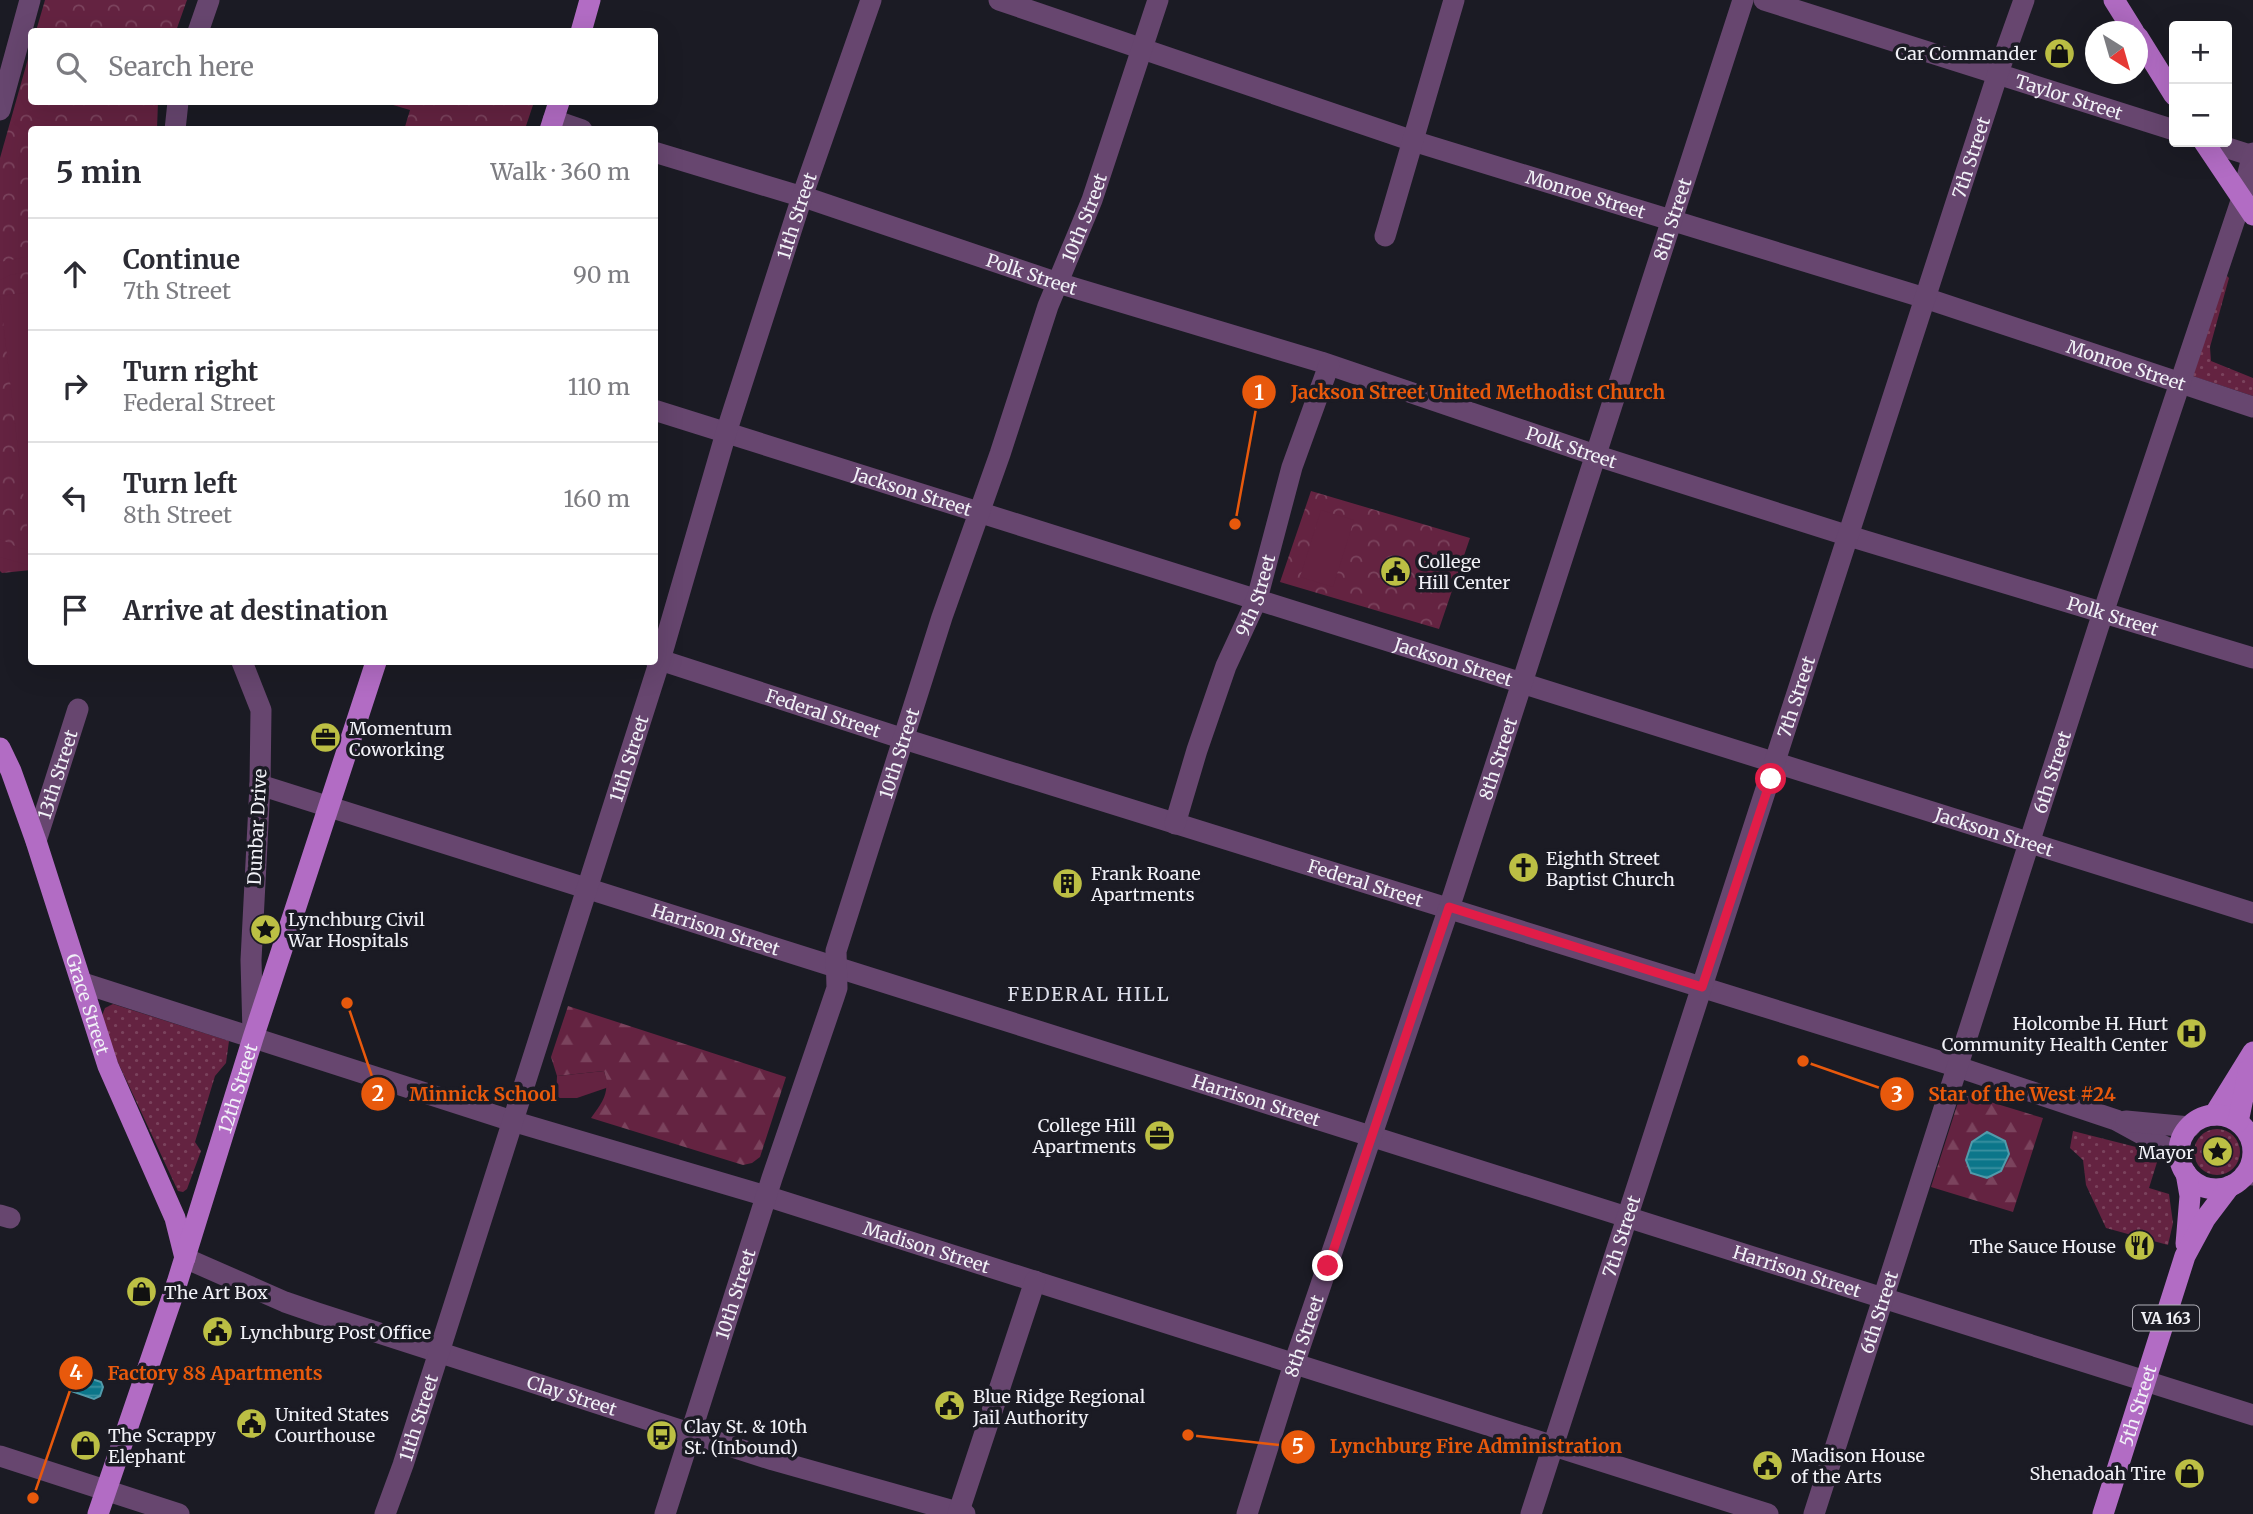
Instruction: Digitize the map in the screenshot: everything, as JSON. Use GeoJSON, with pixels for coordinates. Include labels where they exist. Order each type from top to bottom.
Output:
{"type":"FeatureCollection","features":[{"type":"Feature","properties":{"kind":"main road"},"geometry":{"type":"LineString","coordinates":[[582,28],[590,0]]}},
{"type":"Feature","properties":{"kind":"main road"},"geometry":{"type":"LineString","coordinates":[[2114,0],[2127,21]]}},
{"type":"Feature","properties":{"kind":"main road"},"geometry":{"type":"LineString","coordinates":[[2148,54],[2169,87]]}},
{"type":"Feature","properties":{"kind":"main road"},"geometry":{"type":"LineString","coordinates":[[2210,147],[2248,207]]}},
{"type":"Feature","properties":{"kind":"main road","name":"12th Street"},"geometry":{"type":"LineString","coordinates":[[98,1514],[185,1258],[253,1038],[375,665]]}},
{"type":"Feature","properties":{"kind":"main road","name":"Grace Street"},"geometry":{"type":"LineString","coordinates":[[0,748],[36,841],[108,1066],[175,1218],[185,1258]]}},
{"type":"Feature","properties":{"kind":"main road"},"geometry":{"type":"LineString","coordinates":[[2214,1115],[2253,1052]]}},
{"type":"Feature","properties":{"kind":"main road"},"geometry":{"type":"LineString","coordinates":[[2238,1122],[2253,1052]]}},
{"type":"Feature","properties":{"kind":"main road"},"geometry":{"type":"LineString","coordinates":[[2214,1115],[2227,1116],[2238,1122],[2248,1134],[2253,1149],[2250,1166],[2243,1178],[2210,1188],[2193,1180],[2183,1164],[2180,1145],[2190,1127],[2201,1119],[2214,1115]]}},
{"type":"Feature","properties":{"kind":"main road","name":"5th Street"},"geometry":{"type":"LineString","coordinates":[[2103,1514],[2185,1256],[2190,1214],[2183,1164]]}},
{"type":"Feature","properties":{"kind":"main road","name":"5th Street"},"geometry":{"type":"LineString","coordinates":[[2185,1256],[2205,1219],[2243,1178]]}},
{"type":"Feature","properties":{"kind":"street"},"geometry":{"type":"LineString","coordinates":[[0,110],[30,0]]}},
{"type":"Feature","properties":{"kind":"street"},"geometry":{"type":"LineString","coordinates":[[199,28],[209,0]]}},
{"type":"Feature","properties":{"kind":"street","name":"11th Street"},"geometry":{"type":"LineString","coordinates":[[658,656],[802,197],[872,0]]}},
{"type":"Feature","properties":{"kind":"street","name":"Monroe Street"},"geometry":{"type":"LineString","coordinates":[[999,0],[1413,141],[1925,298],[2253,407]]}},
{"type":"Feature","properties":{"kind":"street","name":"10th Street"},"geometry":{"type":"LineString","coordinates":[[665,1514],[766,1196],[834,998],[837,988],[836,951],[978,511],[1000,454],[1048,306],[1092,200],[1158,0]]}},
{"type":"Feature","properties":{"kind":"street"},"geometry":{"type":"LineString","coordinates":[[1385,236],[1454,0]]}},
{"type":"Feature","properties":{"kind":"street","name":"8th Street"},"geometry":{"type":"LineString","coordinates":[[1247,1514],[1294,1364],[1449,907],[1743,0]]}},
{"type":"Feature","properties":{"kind":"street","name":"Taylor Street"},"geometry":{"type":"LineString","coordinates":[[1764,0],[2169,129]]}},
{"type":"Feature","properties":{"kind":"street","name":"7th Street"},"geometry":{"type":"LineString","coordinates":[[1531,1514],[1998,73],[2024,0]]}},
{"type":"Feature","properties":{"kind":"street"},"geometry":{"type":"LineString","coordinates":[[175,126],[178,105]]}},
{"type":"Feature","properties":{"kind":"street"},"geometry":{"type":"LineString","coordinates":[[554,117],[573,126]]}},
{"type":"Feature","properties":{"kind":"street"},"geometry":{"type":"LineString","coordinates":[[2225,147],[2253,155]]}},
{"type":"Feature","properties":{"kind":"street","name":"Polk Street"},"geometry":{"type":"LineString","coordinates":[[658,153],[802,197],[1058,283],[1329,365],[1596,456],[1849,536],[2253,658]]}},
{"type":"Feature","properties":{"kind":"street","name":"6th Street"},"geometry":{"type":"LineString","coordinates":[[1814,1514],[2179,383],[2248,207],[2253,155]]}},
{"type":"Feature","properties":{"kind":"street","name":"9th Street"},"geometry":{"type":"LineString","coordinates":[[1175,824],[1226,666],[1257,599],[1292,467],[1329,365]]}},
{"type":"Feature","properties":{"kind":"street","name":"Jackson Street"},"geometry":{"type":"LineString","coordinates":[[658,411],[2253,913]]}},
{"type":"Feature","properties":{"kind":"street","name":"Federal Street"},"geometry":{"type":"LineString","coordinates":[[658,659],[1175,824],[1958,1067],[2116,1120],[2190,1127]]}},
{"type":"Feature","properties":{"kind":"street","name":"Dunbar Drive"},"geometry":{"type":"LineString","coordinates":[[243,665],[261,710],[251,960],[253,1038]]}},
{"type":"Feature","properties":{"kind":"street","name":"11th Street"},"geometry":{"type":"LineString","coordinates":[[385,1514],[587,889],[655,665]]}},
{"type":"Feature","properties":{"kind":"street","name":"13th Street"},"geometry":{"type":"LineString","coordinates":[[36,841],[78,709]]}},
{"type":"Feature","properties":{"kind":"street","name":"Harrison Street"},"geometry":{"type":"LineString","coordinates":[[260,785],[2253,1415]]}},
{"type":"Feature","properties":{"kind":"street","name":"Madison Street"},"geometry":{"type":"LineString","coordinates":[[83,983],[512,1121],[766,1196],[1768,1514]]}},
{"type":"Feature","properties":{"kind":"street","name":"Federal Street"},"geometry":{"type":"LineString","coordinates":[[2116,1120],[2183,1164]]}},
{"type":"Feature","properties":{"kind":"street","name":"Clay Street"},"geometry":{"type":"LineString","coordinates":[[185,1258],[285,1302],[773,1460],[960,1513]]}},
{"type":"Feature","properties":{"kind":"street"},"geometry":{"type":"LineString","coordinates":[[960,1513],[1035,1281]]}},
{"type":"Feature","properties":{"kind":"street"},"geometry":{"type":"LineString","coordinates":[[0,1456],[180,1514]]}},
{"type":"Feature","properties":{"kind":"green space"},"geometry":{"type":"Polygon","coordinates":[[[45,0],[187,0],[177,28],[37,28],[45,0]]]}},
{"type":"Feature","properties":{"kind":"green space"},"geometry":{"type":"Polygon","coordinates":[[[28,59],[28,105],[158,105],[157,126],[28,126],[28,570],[2,573],[0,571],[0,158],[28,59]]]}},
{"type":"Feature","properties":{"kind":"green space"},"geometry":{"type":"Polygon","coordinates":[[[393,105],[533,105],[526,126],[405,126],[410,110],[393,105]]]}},
{"type":"Feature","properties":{"kind":"green space"},"geometry":{"type":"Polygon","coordinates":[[[28,257],[28,272],[0,280],[0,262],[28,257]]]}},
{"type":"Feature","properties":{"kind":"green space"},"geometry":{"type":"Polygon","coordinates":[[[2225,274],[2229,278],[2210,347],[2211,361],[2253,378],[2253,396],[2189,375],[2225,274]]]}},
{"type":"Feature","properties":{"kind":"green space"},"geometry":{"type":"Polygon","coordinates":[[[28,292],[28,534],[0,296],[28,292]]]}},
{"type":"Feature","properties":{"kind":"green space"},"geometry":{"type":"Polygon","coordinates":[[[1311,491],[1470,538],[1439,629],[1280,582],[1311,491]]]}},
{"type":"Feature","properties":{"kind":"green space"},"geometry":{"type":"Polygon","coordinates":[[[1321,510],[1354,520],[1333,587],[1300,577],[1321,510]]]}},
{"type":"Feature","properties":{"kind":"green space"},"geometry":{"type":"Polygon","coordinates":[[[0,539],[28,550],[28,565],[0,557],[0,539]]]}},
{"type":"Feature","properties":{"kind":"green space"},"geometry":{"type":"Polygon","coordinates":[[[113,1004],[229,1041],[226,1063],[215,1076],[195,1142],[201,1151],[187,1189],[183,1192],[178,1191],[115,1056],[101,1018],[105,1008],[113,1004]]]}},
{"type":"Feature","properties":{"kind":"green space"},"geometry":{"type":"Polygon","coordinates":[[[568,1006],[786,1077],[760,1157],[743,1165],[591,1118],[605,1096],[604,1071],[557,1076],[551,1057],[568,1006]]]}},
{"type":"Feature","properties":{"kind":"green space"},"geometry":{"type":"Polygon","coordinates":[[[604,1071],[609,1087],[577,1098],[556,1098],[557,1076],[604,1071]]]}},
{"type":"Feature","properties":{"kind":"green space"},"geometry":{"type":"Polygon","coordinates":[[[1961,1093],[2043,1118],[2013,1212],[1931,1187],[1961,1093]]]}},
{"type":"Feature","properties":{"kind":"green space"},"geometry":{"type":"Polygon","coordinates":[[[2217,1129],[2233,1136],[2240,1152],[2233,1168],[2217,1175],[2201,1168],[2194,1152],[2201,1136],[2217,1129]]]}},
{"type":"Feature","properties":{"kind":"green space"},"geometry":{"type":"Polygon","coordinates":[[[2073,1131],[2140,1148],[2158,1159],[2149,1188],[2169,1194],[2173,1223],[2168,1245],[2106,1228],[2086,1185],[2083,1160],[2070,1148],[2073,1131]]]}},
{"type":"Feature","properties":{"kind":"water"},"geometry":{"type":"Polygon","coordinates":[[[1987,1132],[2005,1141],[2009,1154],[2001,1171],[1987,1178],[1971,1173],[1966,1160],[1972,1142],[1987,1132]]]}},
{"type":"Feature","properties":{"kind":"water"},"geometry":{"type":"Polygon","coordinates":[[[77,1374],[101,1382],[103,1387],[100,1396],[94,1399],[71,1391],[68,1387],[71,1376],[77,1374]]]}},
{"type":"Feature","properties":{"kind":"place","name":"Car Commander"},"geometry":{"type":"Point","coordinates":[2060,53]}},
{"type":"Feature","properties":{"kind":"place","name":"Jackson Street United Methodist Church"},"geometry":{"type":"Point","coordinates":[1235,524]}},
{"type":"Feature","properties":{"kind":"place","name":"College Hill Center"},"geometry":{"type":"Point","coordinates":[1395,571]}},
{"type":"Feature","properties":{"kind":"place","name":"Momentum Coworking"},"geometry":{"type":"Point","coordinates":[326,738]}},
{"type":"Feature","properties":{"kind":"place","name":"Eighth Street Baptist Church"},"geometry":{"type":"Point","coordinates":[1523,868]}},
{"type":"Feature","properties":{"kind":"place","name":"Frank Roane Apartments"},"geometry":{"type":"Point","coordinates":[1068,883]}},
{"type":"Feature","properties":{"kind":"place","name":"Lynchburg Civil War Hospitals"},"geometry":{"type":"Point","coordinates":[265,929]}},
{"type":"Feature","properties":{"kind":"place","name":"Minnick School"},"geometry":{"type":"Point","coordinates":[347,1003]}},
{"type":"Feature","properties":{"kind":"place","name":"Holcombe H. Hurt Community Health Center"},"geometry":{"type":"Point","coordinates":[2191,1033]}},
{"type":"Feature","properties":{"kind":"place","name":"Star of the West #24"},"geometry":{"type":"Point","coordinates":[1803,1061]}},
{"type":"Feature","properties":{"kind":"place","name":"College Hill Apartments"},"geometry":{"type":"Point","coordinates":[1159,1135]}},
{"type":"Feature","properties":{"kind":"place","name":"Mayor"},"geometry":{"type":"Point","coordinates":[2217,1152]}},
{"type":"Feature","properties":{"kind":"place","name":"The Sauce House"},"geometry":{"type":"Point","coordinates":[2139,1246]}},
{"type":"Feature","properties":{"kind":"place","name":"The Art Box"},"geometry":{"type":"Point","coordinates":[141,1292]}},
{"type":"Feature","properties":{"kind":"place","name":"Lynchburg Post Office"},"geometry":{"type":"Point","coordinates":[217,1332]}},
{"type":"Feature","properties":{"kind":"place","name":"Blue Ridge Regional Jail Authority"},"geometry":{"type":"Point","coordinates":[950,1406]}},
{"type":"Feature","properties":{"kind":"place","name":"United States Courthouse"},"geometry":{"type":"Point","coordinates":[252,1424]}},
{"type":"Feature","properties":{"kind":"place","name":"Lynchburg Fire Administration"},"geometry":{"type":"Point","coordinates":[1188,1435]}},
{"type":"Feature","properties":{"kind":"place","name":"Clay St. & 10th St. (Inbound)"},"geometry":{"type":"Point","coordinates":[661,1436]}},
{"type":"Feature","properties":{"kind":"place","name":"The Scrappy Elephant"},"geometry":{"type":"Point","coordinates":[85,1445]}},
{"type":"Feature","properties":{"kind":"place","name":"Madison House of the Arts"},"geometry":{"type":"Point","coordinates":[1768,1465]}},
{"type":"Feature","properties":{"kind":"place","name":"Shenadoah Tire"},"geometry":{"type":"Point","coordinates":[2189,1473]}},
{"type":"Feature","properties":{"kind":"place","name":"Factory 88 Apartments"},"geometry":{"type":"Point","coordinates":[33,1498]}},
{"type":"Feature","properties":{"kind":"district","name":"FEDERAL HILL"},"geometry":{"type":"Point","coordinates":[1089,994]}},
{"type":"Feature","properties":{"kind":"route"},"geometry":{"type":"LineString","coordinates":[[1328,1266],[1449,907],[1702,987],[1771,779]]}}]}
